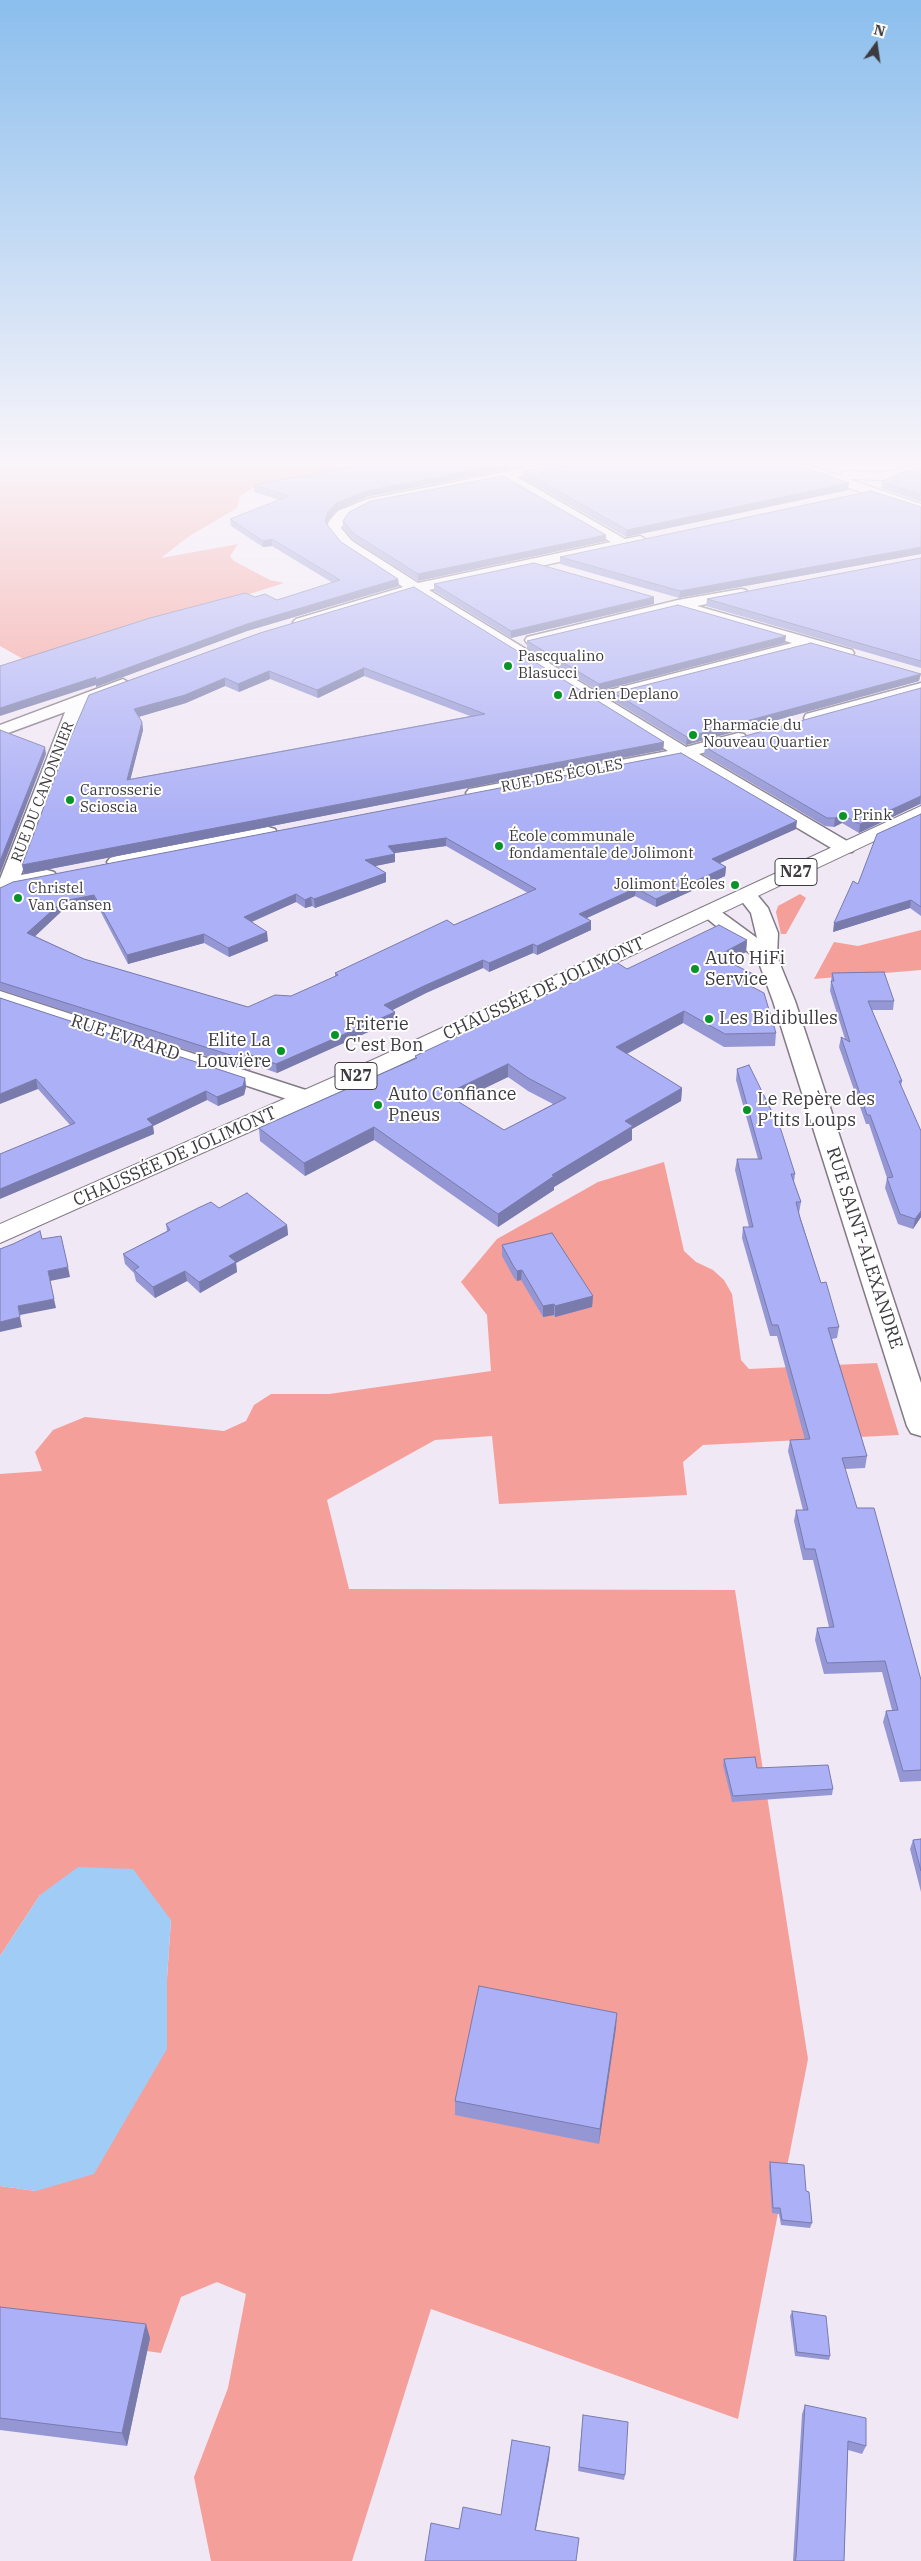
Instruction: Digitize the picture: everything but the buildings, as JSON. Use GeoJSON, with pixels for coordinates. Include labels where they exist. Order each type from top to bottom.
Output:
{"type":"FeatureCollection","features":[{"type":"Feature","properties":{"kind":"main road","name":"CHAUSSÉE DE JOLIMONT"},"geometry":{"type":"LineString","coordinates":[[0,1234],[307,1098],[747,895],[921,812]]}},
{"type":"Feature","properties":{"kind":"street"},"geometry":{"type":"LineString","coordinates":[[412,586],[845,848]]}},
{"type":"Feature","properties":{"kind":"street"},"geometry":{"type":"LineString","coordinates":[[288,626],[360,603],[432,586]]}},
{"type":"Feature","properties":{"kind":"street"},"geometry":{"type":"LineString","coordinates":[[510,645],[678,605],[753,591]]}},
{"type":"Feature","properties":{"kind":"street"},"geometry":{"type":"LineString","coordinates":[[651,597],[865,659]]}},
{"type":"Feature","properties":{"kind":"street"},"geometry":{"type":"LineString","coordinates":[[597,698],[810,642]]}},
{"type":"Feature","properties":{"kind":"street"},"geometry":{"type":"LineString","coordinates":[[0,731],[133,680]]}},
{"type":"Feature","properties":{"kind":"street"},"geometry":{"type":"LineString","coordinates":[[798,721],[921,688]]}},
{"type":"Feature","properties":{"kind":"street","name":"RUE DU CANONNIER"},"geometry":{"type":"LineString","coordinates":[[4,886],[78,700]]}},
{"type":"Feature","properties":{"kind":"street","name":"RUE DES ÉCOLES"},"geometry":{"type":"LineString","coordinates":[[462,796],[684,752],[750,734]]}},
{"type":"Feature","properties":{"kind":"street"},"geometry":{"type":"LineString","coordinates":[[104,865],[284,830]]}},
{"type":"Feature","properties":{"kind":"street"},"geometry":{"type":"LineString","coordinates":[[4,886],[65,872]]}},
{"type":"Feature","properties":{"kind":"street","name":"RUE SAINT-ALEXANDRE"},"geometry":{"type":"LineString","coordinates":[[747,895],[761,912],[768,933],[767,957],[784,1001],[921,1426]]}},
{"type":"Feature","properties":{"kind":"street","name":"RUE SAINT-ALEXANDRE"},"geometry":{"type":"LineString","coordinates":[[709,912],[767,957]]}},
{"type":"Feature","properties":{"kind":"street","name":"RUE EVRARD"},"geometry":{"type":"LineString","coordinates":[[5,1001],[307,1098]]}},
{"type":"Feature","properties":{"kind":"shaded area"},"geometry":{"type":"Polygon","coordinates":[[[0,586],[276,586],[32,664],[0,646],[0,586]]]}},
{"type":"Feature","properties":{"kind":"shaded area"},"geometry":{"type":"Polygon","coordinates":[[[800,894],[806,898],[786,934],[781,934],[776,912],[778,906],[800,894]]]}},
{"type":"Feature","properties":{"kind":"shaded area"},"geometry":{"type":"Polygon","coordinates":[[[921,930],[921,970],[814,979],[834,942],[858,946],[921,930]]]}},
{"type":"Feature","properties":{"kind":"shaded area"},"geometry":{"type":"Polygon","coordinates":[[[664,1162],[684,1251],[696,1262],[713,1270],[724,1280],[732,1294],[741,1360],[749,1369],[877,1363],[899,1435],[703,1445],[683,1462],[687,1495],[499,1504],[492,1436],[435,1440],[327,1500],[349,1589],[735,1590],[808,2059],[738,2419],[431,2309],[352,2561],[211,2561],[194,2477],[228,2388],[246,2294],[217,2282],[181,2297],[161,2353],[0,2331],[0,2186],[36,2191],[167,1978],[171,1920],[40,1895],[0,1956],[0,1474],[42,1471],[35,1452],[53,1430],[85,1417],[224,1431],[246,1421],[254,1405],[271,1394],[329,1394],[491,1371],[487,1315],[461,1282],[497,1239],[598,1182],[664,1162]]]}},
{"type":"Feature","properties":{"kind":"water"},"geometry":{"type":"Polygon","coordinates":[[[78,1867],[133,1869],[171,1920],[167,1978],[167,2049],[94,2174],[36,2191],[0,2186],[0,1956],[40,1895],[78,1867]]]}},
{"type":"Feature","properties":{"kind":"place","name":"Pascqualino Blasucci"},"geometry":{"type":"Point","coordinates":[508,666]}},
{"type":"Feature","properties":{"kind":"place","name":"Adrien Deplano"},"geometry":{"type":"Point","coordinates":[558,695]}},
{"type":"Feature","properties":{"kind":"place","name":"Pharmacie du Nouveau Quartier"},"geometry":{"type":"Point","coordinates":[693,735]}},
{"type":"Feature","properties":{"kind":"place","name":"Carrosserie Scioscia"},"geometry":{"type":"Point","coordinates":[70,800]}},
{"type":"Feature","properties":{"kind":"place","name":"Prink"},"geometry":{"type":"Point","coordinates":[843,816]}},
{"type":"Feature","properties":{"kind":"place","name":"École communale fondamentale de Jolimont"},"geometry":{"type":"Point","coordinates":[499,846]}},
{"type":"Feature","properties":{"kind":"place","name":"Jolimont Écoles"},"geometry":{"type":"Point","coordinates":[735,885]}},
{"type":"Feature","properties":{"kind":"place","name":"Christel Van Gansen"},"geometry":{"type":"Point","coordinates":[18,898]}},
{"type":"Feature","properties":{"kind":"place","name":"Auto HiFi Service"},"geometry":{"type":"Point","coordinates":[695,969]}},
{"type":"Feature","properties":{"kind":"place","name":"Les Bidibulles"},"geometry":{"type":"Point","coordinates":[709,1019]}},
{"type":"Feature","properties":{"kind":"place","name":"Friterie C'est Bon"},"geometry":{"type":"Point","coordinates":[335,1035]}},
{"type":"Feature","properties":{"kind":"place","name":"Elite La Louvière"},"geometry":{"type":"Point","coordinates":[281,1051]}},
{"type":"Feature","properties":{"kind":"place","name":"Auto Confiance Pneus"},"geometry":{"type":"Point","coordinates":[378,1105]}},
{"type":"Feature","properties":{"kind":"place","name":"Le Repère des P'tits Loups"},"geometry":{"type":"Point","coordinates":[747,1110]}}]}
